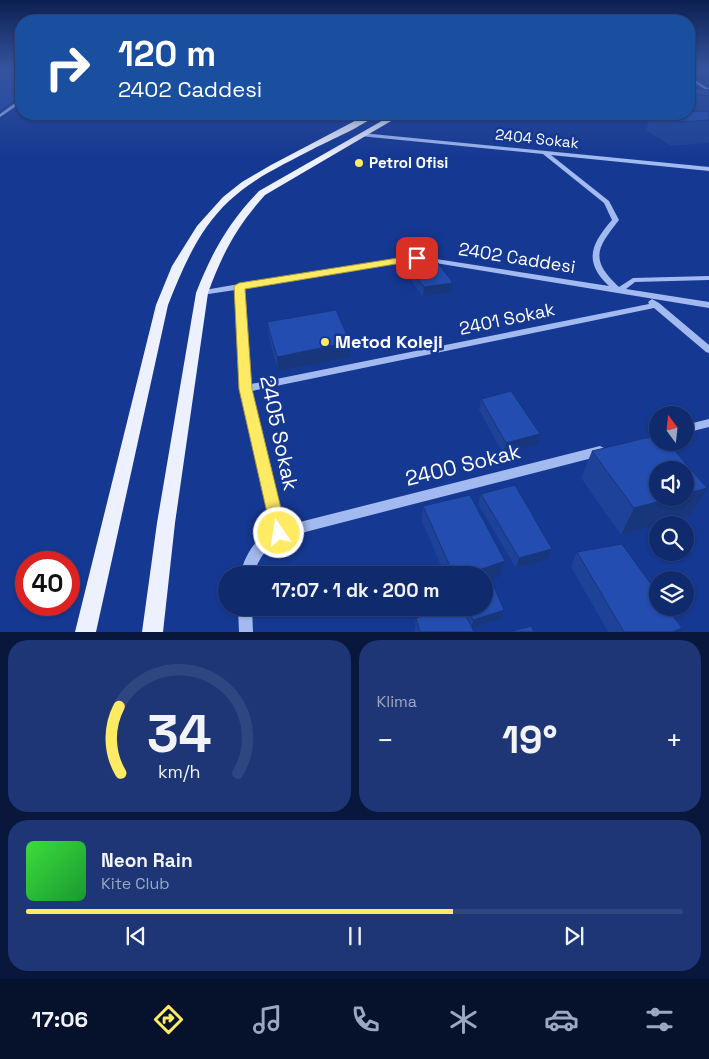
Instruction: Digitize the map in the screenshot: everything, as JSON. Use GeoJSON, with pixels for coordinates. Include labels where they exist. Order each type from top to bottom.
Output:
{"type":"FeatureCollection","features":[{"type":"Feature","properties":{"kind":"main road"},"geometry":{"type":"LineString","coordinates":[[85,632],[162,305],[178,266],[211,215],[234,192],[274,167],[362,120]]}},
{"type":"Feature","properties":{"kind":"main road"},"geometry":{"type":"LineString","coordinates":[[152,632],[166,523],[202,292],[213,263],[227,236],[254,201],[294,173],[388,120]]}},
{"type":"Feature","properties":{"kind":"street"},"geometry":{"type":"LineString","coordinates":[[0,116],[15,106]]}},
{"type":"Feature","properties":{"kind":"street","name":"2404 Sokak"},"geometry":{"type":"LineString","coordinates":[[362,135],[709,169]]}},
{"type":"Feature","properties":{"kind":"street"},"geometry":{"type":"LineString","coordinates":[[545,153],[607,202],[616,220],[603,234],[594,255],[602,277],[619,291],[633,280],[709,278]]}},
{"type":"Feature","properties":{"kind":"street","name":"2402 Caddesi"},"geometry":{"type":"LineString","coordinates":[[202,292],[417,258],[709,305]]}},
{"type":"Feature","properties":{"kind":"street","name":"2405 Sokak"},"geometry":{"type":"LineString","coordinates":[[239,286],[246,389],[279,533]]}},
{"type":"Feature","properties":{"kind":"street"},"geometry":{"type":"LineString","coordinates":[[645,295],[709,350]]}},
{"type":"Feature","properties":{"kind":"street","name":"2401 Sokak"},"geometry":{"type":"LineString","coordinates":[[246,389],[656,305]]}},
{"type":"Feature","properties":{"kind":"street"},"geometry":{"type":"LineString","coordinates":[[694,427],[709,423]]}},
{"type":"Feature","properties":{"kind":"street","name":"2400 Sokak"},"geometry":{"type":"LineString","coordinates":[[279,533],[610,448]]}},
{"type":"Feature","properties":{"kind":"street"},"geometry":{"type":"LineString","coordinates":[[249,566],[258,548],[268,539],[279,533]]}},
{"type":"Feature","properties":{"kind":"street"},"geometry":{"type":"LineString","coordinates":[[245,616],[246,632]]}},
{"type":"Feature","properties":{"kind":"shaded area"},"geometry":{"type":"Polygon","coordinates":[[[0,97],[15,97],[15,100],[0,111],[0,97]]]}},
{"type":"Feature","properties":{"kind":"building"},"geometry":{"type":"Polygon","coordinates":[[[695,112],[709,112],[709,120],[680,122],[676,120],[695,120],[695,112]]]}},
{"type":"Feature","properties":{"kind":"building"},"geometry":{"type":"Polygon","coordinates":[[[432,255],[453,283],[424,287],[402,258],[432,255]]]}},
{"type":"Feature","properties":{"kind":"building"},"geometry":{"type":"Polygon","coordinates":[[[336,310],[350,342],[277,357],[267,322],[336,310]]]}},
{"type":"Feature","properties":{"kind":"building"},"geometry":{"type":"Polygon","coordinates":[[[511,391],[540,434],[506,443],[481,399],[511,391]]]}},
{"type":"Feature","properties":{"kind":"building"},"geometry":{"type":"Polygon","coordinates":[[[649,437],[649,451],[675,451],[684,461],[649,461],[649,504],[634,508],[592,451],[649,437]]]}},
{"type":"Feature","properties":{"kind":"building"},"geometry":{"type":"Polygon","coordinates":[[[694,473],[707,488],[694,492],[694,473]]]}},
{"type":"Feature","properties":{"kind":"building"},"geometry":{"type":"Polygon","coordinates":[[[515,485],[552,549],[519,558],[481,494],[515,485]]]}},
{"type":"Feature","properties":{"kind":"building"},"geometry":{"type":"Polygon","coordinates":[[[470,495],[505,561],[490,566],[450,566],[423,506],[470,495]]]}},
{"type":"Feature","properties":{"kind":"building"},"geometry":{"type":"Polygon","coordinates":[[[622,544],[649,582],[649,616],[673,616],[682,628],[672,632],[624,632],[577,552],[622,544]]]}},
{"type":"Feature","properties":{"kind":"building"},"geometry":{"type":"Polygon","coordinates":[[[493,585],[504,610],[493,614],[493,585]]]}},
{"type":"Feature","properties":{"kind":"building"},"geometry":{"type":"Polygon","coordinates":[[[423,616],[466,616],[474,632],[420,632],[416,618],[423,616]]]}},
{"type":"Feature","properties":{"kind":"building"},"geometry":{"type":"Polygon","coordinates":[[[471,616],[485,616],[473,620],[471,616]]]}},
{"type":"Feature","properties":{"kind":"building"},"geometry":{"type":"Polygon","coordinates":[[[531,626],[534,632],[509,632],[531,626]]]}},
{"type":"Feature","properties":{"kind":"place","name":"Petrol Ofisi"},"geometry":{"type":"Point","coordinates":[359,163]}},
{"type":"Feature","properties":{"kind":"place","name":"Metod Koleji"},"geometry":{"type":"Point","coordinates":[325,342]}},
{"type":"Feature","properties":{"kind":"route"},"geometry":{"type":"LineString","coordinates":[[279,533],[246,389],[239,286],[417,258]]}}]}
